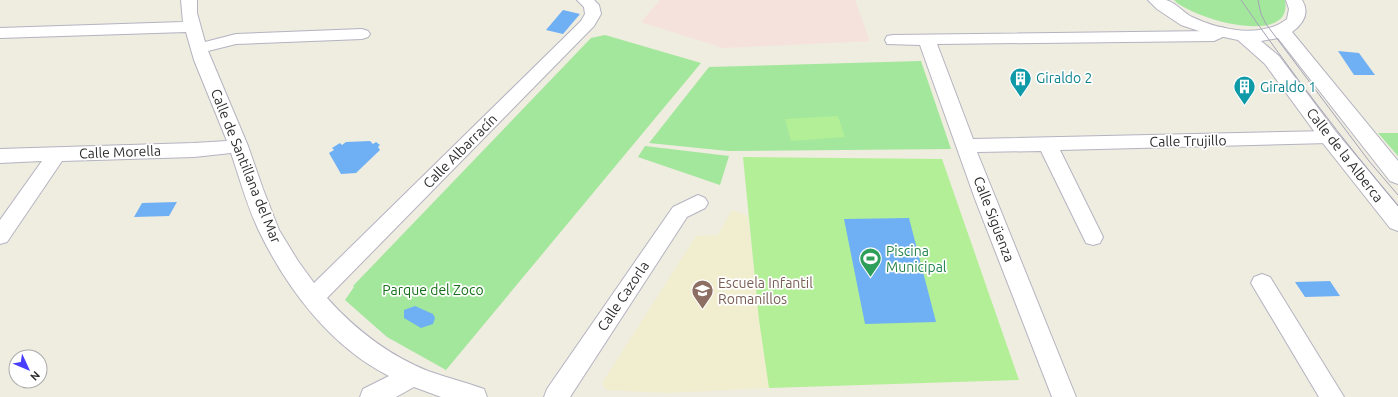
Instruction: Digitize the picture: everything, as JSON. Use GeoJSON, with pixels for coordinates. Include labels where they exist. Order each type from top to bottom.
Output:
{"type":"FeatureCollection","features":[{"type":"Feature","properties":{"kind":"street","name":"Calle de Santillana del Mar"},"geometry":{"type":"LineString","coordinates":[[189,0],[188,12],[200,48],[239,146],[269,230],[295,276],[335,321],[368,350],[389,364],[413,376],[475,397]]}},
{"type":"Feature","properties":{"kind":"street"},"geometry":{"type":"LineString","coordinates":[[1156,0],[1169,11],[1187,20],[1221,32],[1243,35],[1265,35],[1282,31],[1291,26],[1296,19],[1298,11],[1294,0]]}},
{"type":"Feature","properties":{"kind":"street","name":"Calle Albarracín"},"geometry":{"type":"LineString","coordinates":[[313,298],[588,23],[593,14],[593,2]]}},
{"type":"Feature","properties":{"kind":"street"},"geometry":{"type":"LineString","coordinates":[[1169,37],[1185,28],[1187,20]]}},
{"type":"Feature","properties":{"kind":"street"},"geometry":{"type":"LineString","coordinates":[[0,33],[193,27]]}},
{"type":"Feature","properties":{"kind":"street","name":"Calle de la Alberca"},"geometry":{"type":"LineString","coordinates":[[1282,31],[1398,176]]}},
{"type":"Feature","properties":{"kind":"street"},"geometry":{"type":"LineString","coordinates":[[893,40],[1214,36],[1221,32]]}},
{"type":"Feature","properties":{"kind":"street"},"geometry":{"type":"LineString","coordinates":[[200,48],[236,39],[362,34]]}},
{"type":"Feature","properties":{"kind":"street","name":"Calle de la Alberca"},"geometry":{"type":"LineString","coordinates":[[1243,35],[1272,60],[1329,137],[1398,222]]}},
{"type":"Feature","properties":{"kind":"street","name":"Calle Sigüenza"},"geometry":{"type":"LineString","coordinates":[[927,40],[985,199],[1064,397]]}},
{"type":"Feature","properties":{"kind":"street","name":"Calle Trujillo"},"geometry":{"type":"LineString","coordinates":[[966,146],[1329,137]]}},
{"type":"Feature","properties":{"kind":"street"},"geometry":{"type":"LineString","coordinates":[[1047,144],[1093,236]]}},
{"type":"Feature","properties":{"kind":"street","name":"Calle Morella"},"geometry":{"type":"LineString","coordinates":[[0,156],[194,150],[239,146]]}},
{"type":"Feature","properties":{"kind":"street"},"geometry":{"type":"LineString","coordinates":[[0,236],[57,154]]}},
{"type":"Feature","properties":{"kind":"street","name":"Calle Cazorla"},"geometry":{"type":"LineString","coordinates":[[556,397],[680,212],[698,203]]}},
{"type":"Feature","properties":{"kind":"street"},"geometry":{"type":"LineString","coordinates":[[1262,282],[1332,397]]}},
{"type":"Feature","properties":{"kind":"street"},"geometry":{"type":"LineString","coordinates":[[372,397],[413,376]]}},
{"type":"Feature","properties":{"kind":"shaded area"},"geometry":{"type":"Polygon","coordinates":[[[660,0],[855,0],[870,41],[723,48],[641,22],[660,0]]]}},
{"type":"Feature","properties":{"kind":"shaded area","name":"Escuela Infantil Romanillos"},"geometry":{"type":"Polygon","coordinates":[[[732,210],[748,216],[759,320],[769,388],[667,393],[606,390],[602,383],[696,236],[718,235],[732,210]]]}},
{"type":"Feature","properties":{"kind":"green space"},"geometry":{"type":"Polygon","coordinates":[[[1174,0],[1285,0],[1284,15],[1274,23],[1259,26],[1240,25],[1219,21],[1200,15],[1174,0]]]}},
{"type":"Feature","properties":{"kind":"green space","name":"Parque del Zoco"},"geometry":{"type":"Polygon","coordinates":[[[605,35],[701,63],[446,370],[387,337],[345,300],[354,287],[353,286],[591,38],[605,35]]]}},
{"type":"Feature","properties":{"kind":"green space"},"geometry":{"type":"Polygon","coordinates":[[[921,61],[951,149],[728,151],[649,143],[709,67],[921,61]]]}},
{"type":"Feature","properties":{"kind":"green space"},"geometry":{"type":"Polygon","coordinates":[[[838,116],[845,137],[791,141],[785,119],[838,116]]]}},
{"type":"Feature","properties":{"kind":"green space"},"geometry":{"type":"Polygon","coordinates":[[[1378,133],[1398,133],[1398,156],[1378,133]]]}},
{"type":"Feature","properties":{"kind":"green space"},"geometry":{"type":"Polygon","coordinates":[[[645,146],[729,156],[720,185],[638,157],[645,146]]]}},
{"type":"Feature","properties":{"kind":"green space","name":"Piscina Municipal"},"geometry":{"type":"Polygon","coordinates":[[[743,157],[942,159],[1019,380],[769,388],[759,320],[743,157]]]}},
{"type":"Feature","properties":{"kind":"water"},"geometry":{"type":"Polygon","coordinates":[[[563,10],[580,14],[563,34],[546,30],[563,10]]]}},
{"type":"Feature","properties":{"kind":"water"},"geometry":{"type":"Polygon","coordinates":[[[1338,51],[1359,53],[1375,75],[1354,75],[1338,51]]]}},
{"type":"Feature","properties":{"kind":"water"},"geometry":{"type":"Polygon","coordinates":[[[370,141],[373,144],[376,142],[380,145],[378,147],[380,150],[356,173],[341,174],[329,153],[334,150],[332,148],[340,143],[342,145],[346,142],[370,141]]]}},
{"type":"Feature","properties":{"kind":"water"},"geometry":{"type":"Polygon","coordinates":[[[177,202],[169,216],[134,217],[142,203],[177,202]]]}},
{"type":"Feature","properties":{"kind":"water"},"geometry":{"type":"Polygon","coordinates":[[[909,218],[936,322],[865,324],[844,219],[909,218]]]}},
{"type":"Feature","properties":{"kind":"water"},"geometry":{"type":"Polygon","coordinates":[[[1330,281],[1340,296],[1305,297],[1295,282],[1330,281]]]}},
{"type":"Feature","properties":{"kind":"water"},"geometry":{"type":"Polygon","coordinates":[[[415,306],[433,314],[435,318],[433,324],[421,328],[404,318],[404,310],[415,306]]]}},
{"type":"Feature","properties":{"kind":"tram line"},"geometry":{"type":"LineString","coordinates":[[1241,0],[1317,105],[1398,206]]}},
{"type":"Feature","properties":{"kind":"tram line"},"geometry":{"type":"LineString","coordinates":[[1258,0],[1261,14],[1266,24],[1369,161],[1398,195]]}},
{"type":"Feature","properties":{"kind":"place","name":"Giraldo 2"},"geometry":{"type":"Point","coordinates":[1021,98]}},
{"type":"Feature","properties":{"kind":"place","name":"Giraldo 1"},"geometry":{"type":"Point","coordinates":[1244,106]}},
{"type":"Feature","properties":{"kind":"place","name":"Piscina Municipal"},"geometry":{"type":"Point","coordinates":[870,278]}},
{"type":"Feature","properties":{"kind":"place","name":"Escuela Infantil Romanillos"},"geometry":{"type":"Point","coordinates":[703,310]}}]}
